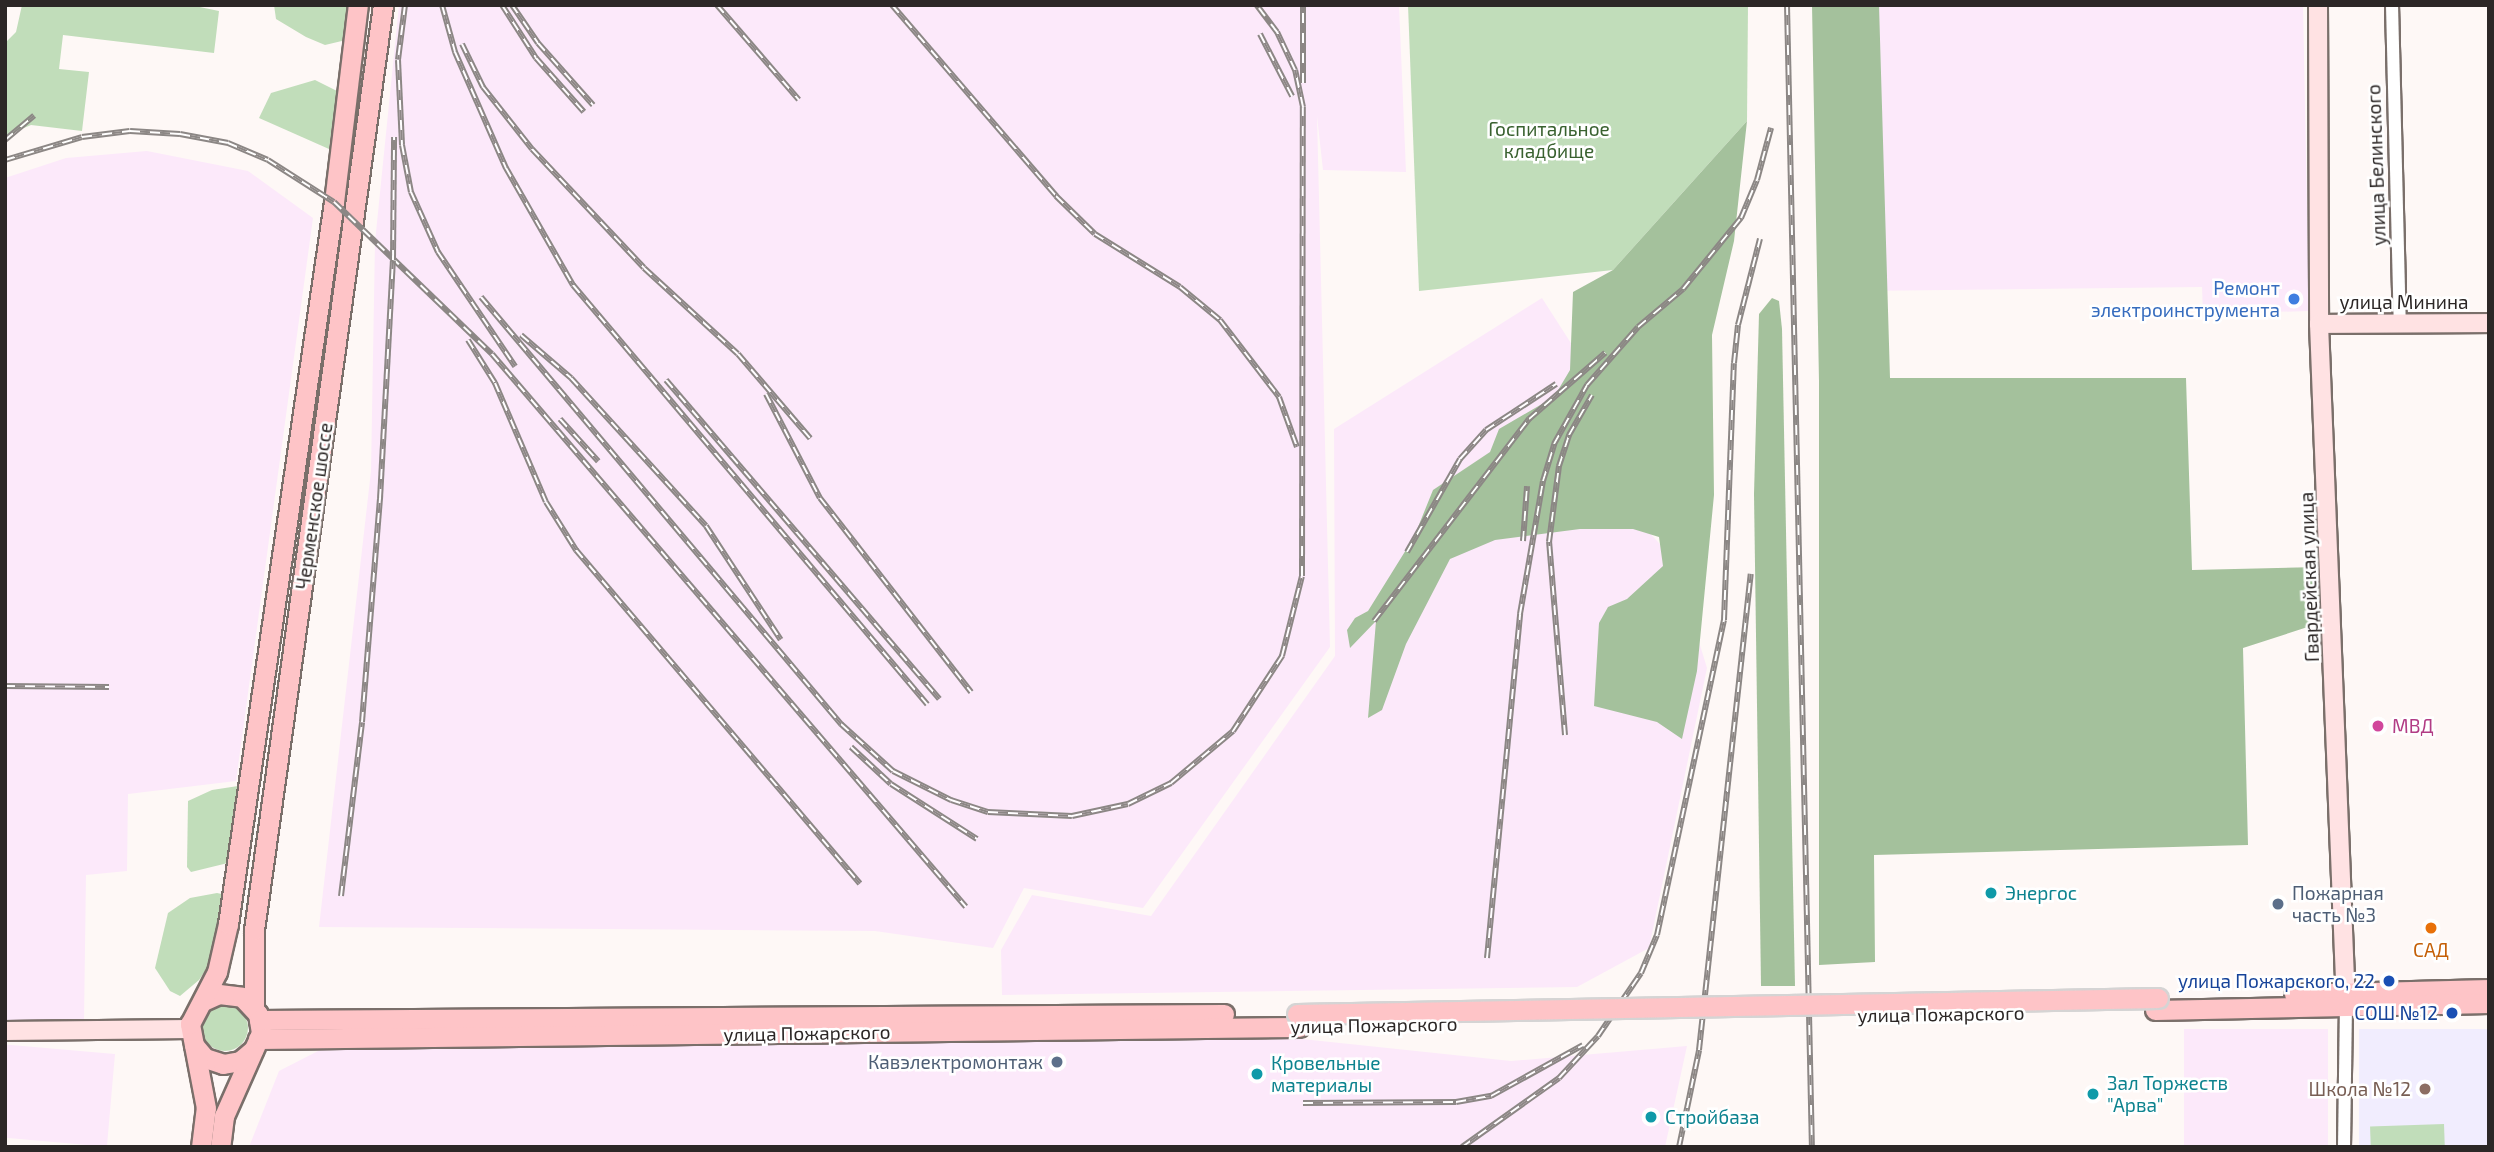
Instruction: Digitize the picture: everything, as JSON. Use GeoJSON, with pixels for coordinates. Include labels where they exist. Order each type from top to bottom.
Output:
{"type":"FeatureCollection","features":[{"type":"Feature","properties":{"kind":"main road","name":"Черменское шоссе"},"geometry":{"type":"LineString","coordinates":[[191,1035],[192,1015],[203,1001],[217,972],[228,925],[334,202],[358,5]]}},
{"type":"Feature","properties":{"kind":"main road","name":"Черменское шоссе"},"geometry":{"type":"LineString","coordinates":[[220,1147],[225,1116],[257,1029],[254,930],[383,5]]}},
{"type":"Feature","properties":{"kind":"main road","name":"улица Пожарского"},"geometry":{"type":"LineString","coordinates":[[2346,1000],[2489,989]]}},
{"type":"Feature","properties":{"kind":"main road"},"geometry":{"type":"LineString","coordinates":[[191,1035],[205,1058],[223,1064],[240,1061],[257,1029],[232,994],[203,1001]]}},
{"type":"Feature","properties":{"kind":"main road","name":"улица Пожарского"},"geometry":{"type":"LineString","coordinates":[[257,1029],[1298,1020],[2346,1000],[2489,1003]]}},
{"type":"Feature","properties":{"kind":"main road"},"geometry":{"type":"LineString","coordinates":[[191,1035],[206,1108],[201,1147]]}},
{"type":"Feature","properties":{"kind":"street","name":"Гвардейская улица"},"geometry":{"type":"LineString","coordinates":[[2318,5],[2319,324],[2346,1000],[2344,1147]]}},
{"type":"Feature","properties":{"kind":"street","name":"улица Белинского"},"geometry":{"type":"LineString","coordinates":[[2392,5],[2400,323]]}},
{"type":"Feature","properties":{"kind":"street","name":"улица Минина"},"geometry":{"type":"LineString","coordinates":[[2319,324],[2489,323]]}},
{"type":"Feature","properties":{"kind":"street"},"geometry":{"type":"LineString","coordinates":[[5,1031],[191,1035]]}},
{"type":"Feature","properties":{"kind":"shaded area"},"geometry":{"type":"Polygon","coordinates":[[[399,5],[1399,5],[1406,172],[1323,170],[1317,116],[1330,647],[1143,908],[1024,888],[993,948],[875,931],[319,927],[371,471],[375,242],[399,5]]]}},
{"type":"Feature","properties":{"kind":"shaded area"},"geometry":{"type":"Polygon","coordinates":[[[1848,5],[2303,5],[2309,311],[2203,314],[2202,287],[1859,291],[1848,5]]]}},
{"type":"Feature","properties":{"kind":"shaded area"},"geometry":{"type":"Polygon","coordinates":[[[147,151],[248,171],[313,218],[236,781],[128,794],[127,871],[86,875],[84,1021],[5,1021],[5,178],[66,158],[147,151]]]}},
{"type":"Feature","properties":{"kind":"shaded area"},"geometry":{"type":"Polygon","coordinates":[[[1542,298],[1585,365],[1649,532],[1674,560],[1707,668],[1649,948],[1577,987],[1002,995],[1001,950],[1032,895],[1151,916],[1335,656],[1334,429],[1542,298]]]}},
{"type":"Feature","properties":{"kind":"shaded area"},"geometry":{"type":"Polygon","coordinates":[[[2184,1029],[2328,1029],[2328,1147],[2184,1147],[2184,1029]]]}},
{"type":"Feature","properties":{"kind":"shaded area","name":"Школа №12"},"geometry":{"type":"Polygon","coordinates":[[[2359,1029],[2489,1029],[2489,1147],[2359,1147],[2359,1029]]]}},
{"type":"Feature","properties":{"kind":"shaded area"},"geometry":{"type":"Polygon","coordinates":[[[1283,1037],[1511,1061],[1687,1046],[1665,1147],[249,1147],[279,1071],[320,1050],[1283,1037]]]}},
{"type":"Feature","properties":{"kind":"shaded area"},"geometry":{"type":"Polygon","coordinates":[[[5,1044],[115,1054],[107,1147],[5,1138],[5,1044]]]}},
{"type":"Feature","properties":{"kind":"green space"},"geometry":{"type":"Polygon","coordinates":[[[22,5],[190,5],[219,11],[214,53],[63,35],[59,69],[89,72],[82,131],[31,125],[5,136],[5,43],[16,32],[22,5]]]}},
{"type":"Feature","properties":{"kind":"green space"},"geometry":{"type":"Polygon","coordinates":[[[274,5],[351,5],[346,40],[325,45],[306,37],[276,19],[274,5]]]}},
{"type":"Feature","properties":{"kind":"green space","name":"Госпитальное кладбище"},"geometry":{"type":"Polygon","coordinates":[[[1408,5],[1748,5],[1747,121],[1613,270],[1419,291],[1408,5]]]}},
{"type":"Feature","properties":{"kind":"green space"},"geometry":{"type":"Polygon","coordinates":[[[1812,5],[1879,5],[1890,378],[2186,378],[2192,570],[2319,567],[2320,623],[2243,648],[2248,845],[1874,855],[1875,962],[1819,965],[1819,382],[1812,5]]]}},
{"type":"Feature","properties":{"kind":"green space"},"geometry":{"type":"Polygon","coordinates":[[[315,80],[337,91],[329,149],[259,118],[271,93],[315,80]]]}},
{"type":"Feature","properties":{"kind":"green space"},"geometry":{"type":"Polygon","coordinates":[[[1747,121],[1734,241],[1712,335],[1714,495],[1697,671],[1682,739],[1657,722],[1594,706],[1599,623],[1608,607],[1627,599],[1663,566],[1659,537],[1633,529],[1580,529],[1495,540],[1450,559],[1406,644],[1382,710],[1368,718],[1376,621],[1350,648],[1347,630],[1355,618],[1368,611],[1414,537],[1433,490],[1490,452],[1499,429],[1554,397],[1570,370],[1573,292],[1613,270],[1747,121]]]}},
{"type":"Feature","properties":{"kind":"green space"},"geometry":{"type":"Polygon","coordinates":[[[1772,298],[1779,301],[1782,329],[1795,986],[1761,986],[1754,494],[1759,314],[1772,298]]]}},
{"type":"Feature","properties":{"kind":"green space"},"geometry":{"type":"Polygon","coordinates":[[[238,786],[232,862],[191,872],[187,867],[188,801],[212,790],[238,786]]]}},
{"type":"Feature","properties":{"kind":"green space"},"geometry":{"type":"Polygon","coordinates":[[[217,893],[226,895],[213,959],[199,980],[180,996],[170,991],[155,968],[168,913],[190,898],[217,893]]]}},
{"type":"Feature","properties":{"kind":"green space"},"geometry":{"type":"Polygon","coordinates":[[[225,1005],[241,1012],[248,1028],[241,1044],[225,1051],[209,1044],[202,1028],[209,1012],[225,1005]]]}},
{"type":"Feature","properties":{"kind":"green space"},"geometry":{"type":"Polygon","coordinates":[[[2444,1124],[2445,1147],[2371,1147],[2370,1127],[2444,1124]]]}},
{"type":"Feature","properties":{"kind":"railway"},"geometry":{"type":"LineString","coordinates":[[405,5],[398,60],[402,145],[411,192],[438,252],[515,366]]}},
{"type":"Feature","properties":{"kind":"railway"},"geometry":{"type":"LineString","coordinates":[[442,5],[455,52],[506,168],[573,285],[927,704]]}},
{"type":"Feature","properties":{"kind":"railway"},"geometry":{"type":"LineString","coordinates":[[502,5],[536,58],[584,112]]}},
{"type":"Feature","properties":{"kind":"railway"},"geometry":{"type":"LineString","coordinates":[[512,5],[538,43],[593,105]]}},
{"type":"Feature","properties":{"kind":"railway"},"geometry":{"type":"LineString","coordinates":[[717,5],[799,100]]}},
{"type":"Feature","properties":{"kind":"railway"},"geometry":{"type":"LineString","coordinates":[[892,5],[1056,196],[1095,234],[1180,287],[1220,320],[1279,397],[1297,447]]}},
{"type":"Feature","properties":{"kind":"railway"},"geometry":{"type":"LineString","coordinates":[[481,297],[841,724],[893,771],[951,800],[988,812],[1072,816],[1128,804],[1171,783],[1233,731],[1282,656],[1302,576],[1303,107],[1295,70],[1277,32],[1257,5]]}},
{"type":"Feature","properties":{"kind":"railway"},"geometry":{"type":"LineString","coordinates":[[1303,5],[1303,83]]}},
{"type":"Feature","properties":{"kind":"railway"},"geometry":{"type":"LineString","coordinates":[[1787,5],[1812,1147]]}},
{"type":"Feature","properties":{"kind":"railway"},"geometry":{"type":"LineString","coordinates":[[1260,34],[1292,96]]}},
{"type":"Feature","properties":{"kind":"railway"},"geometry":{"type":"LineString","coordinates":[[462,44],[483,87],[532,149],[644,268],[738,354],[810,438]]}},
{"type":"Feature","properties":{"kind":"railway"},"geometry":{"type":"LineString","coordinates":[[5,140],[34,116]]}},
{"type":"Feature","properties":{"kind":"railway"},"geometry":{"type":"LineString","coordinates":[[1487,958],[1520,614],[1543,481],[1554,444],[1587,385],[1638,327],[1683,289],[1741,218],[1757,180],[1771,128]]}},
{"type":"Feature","properties":{"kind":"railway"},"geometry":{"type":"LineString","coordinates":[[5,160],[82,137],[130,131],[180,134],[228,143],[268,160],[334,202],[492,354],[966,907]]}},
{"type":"Feature","properties":{"kind":"railway"},"geometry":{"type":"LineString","coordinates":[[341,896],[362,722],[380,499],[393,260],[394,137]]}},
{"type":"Feature","properties":{"kind":"railway"},"geometry":{"type":"LineString","coordinates":[[1462,1147],[1559,1078],[1598,1036],[1641,973],[1657,935],[1724,620],[1734,363],[1738,325],[1760,239]]}},
{"type":"Feature","properties":{"kind":"railway"},"geometry":{"type":"LineString","coordinates":[[521,335],[571,378],[706,526],[781,640]]}},
{"type":"Feature","properties":{"kind":"railway"},"geometry":{"type":"LineString","coordinates":[[468,340],[495,383],[546,502],[576,550],[860,884]]}},
{"type":"Feature","properties":{"kind":"railway"},"geometry":{"type":"LineString","coordinates":[[1374,621],[1529,419],[1605,353]]}},
{"type":"Feature","properties":{"kind":"railway"},"geometry":{"type":"LineString","coordinates":[[666,380],[939,699]]}},
{"type":"Feature","properties":{"kind":"railway"},"geometry":{"type":"LineString","coordinates":[[1407,552],[1460,459],[1486,430],[1556,384]]}},
{"type":"Feature","properties":{"kind":"railway"},"geometry":{"type":"LineString","coordinates":[[766,394],[820,498],[971,692]]}},
{"type":"Feature","properties":{"kind":"railway"},"geometry":{"type":"LineString","coordinates":[[1565,735],[1549,542],[1559,466],[1569,435],[1592,395]]}},
{"type":"Feature","properties":{"kind":"railway"},"geometry":{"type":"LineString","coordinates":[[560,419],[598,461]]}},
{"type":"Feature","properties":{"kind":"railway"},"geometry":{"type":"LineString","coordinates":[[1523,541],[1527,486]]}},
{"type":"Feature","properties":{"kind":"railway"},"geometry":{"type":"LineString","coordinates":[[1679,1147],[1699,1050],[1751,574]]}},
{"type":"Feature","properties":{"kind":"railway"},"geometry":{"type":"LineString","coordinates":[[5,686],[109,687]]}},
{"type":"Feature","properties":{"kind":"railway"},"geometry":{"type":"LineString","coordinates":[[851,747],[891,784],[977,839]]}},
{"type":"Feature","properties":{"kind":"railway"},"geometry":{"type":"LineString","coordinates":[[1303,1103],[1456,1102],[1491,1096],[1583,1045]]}},
{"type":"Feature","properties":{"kind":"place","name":"Ремонт электроинструмента"},"geometry":{"type":"Point","coordinates":[2294,299]}},
{"type":"Feature","properties":{"kind":"place","name":"МВД"},"geometry":{"type":"Point","coordinates":[2378,726]}},
{"type":"Feature","properties":{"kind":"place","name":"Энергос"},"geometry":{"type":"Point","coordinates":[1991,893]}},
{"type":"Feature","properties":{"kind":"place","name":"Пожарная часть №3"},"geometry":{"type":"Point","coordinates":[2278,904]}},
{"type":"Feature","properties":{"kind":"place","name":"САД"},"geometry":{"type":"Point","coordinates":[2431,928]}},
{"type":"Feature","properties":{"kind":"place","name":"улица Пожарского, 22"},"geometry":{"type":"Point","coordinates":[2389,981]}},
{"type":"Feature","properties":{"kind":"place","name":"СОШ №12"},"geometry":{"type":"Point","coordinates":[2452,1013]}},
{"type":"Feature","properties":{"kind":"place","name":"Кавэлектромонтаж"},"geometry":{"type":"Point","coordinates":[1057,1062]}},
{"type":"Feature","properties":{"kind":"place","name":"Кровельные материалы"},"geometry":{"type":"Point","coordinates":[1257,1074]}},
{"type":"Feature","properties":{"kind":"place","name":"Школа №12"},"geometry":{"type":"Point","coordinates":[2425,1089]}},
{"type":"Feature","properties":{"kind":"place","name":"Зал Торжеств \"Арва\""},"geometry":{"type":"Point","coordinates":[2093,1094]}},
{"type":"Feature","properties":{"kind":"place","name":"Стройбаза"},"geometry":{"type":"Point","coordinates":[1651,1117]}}]}
